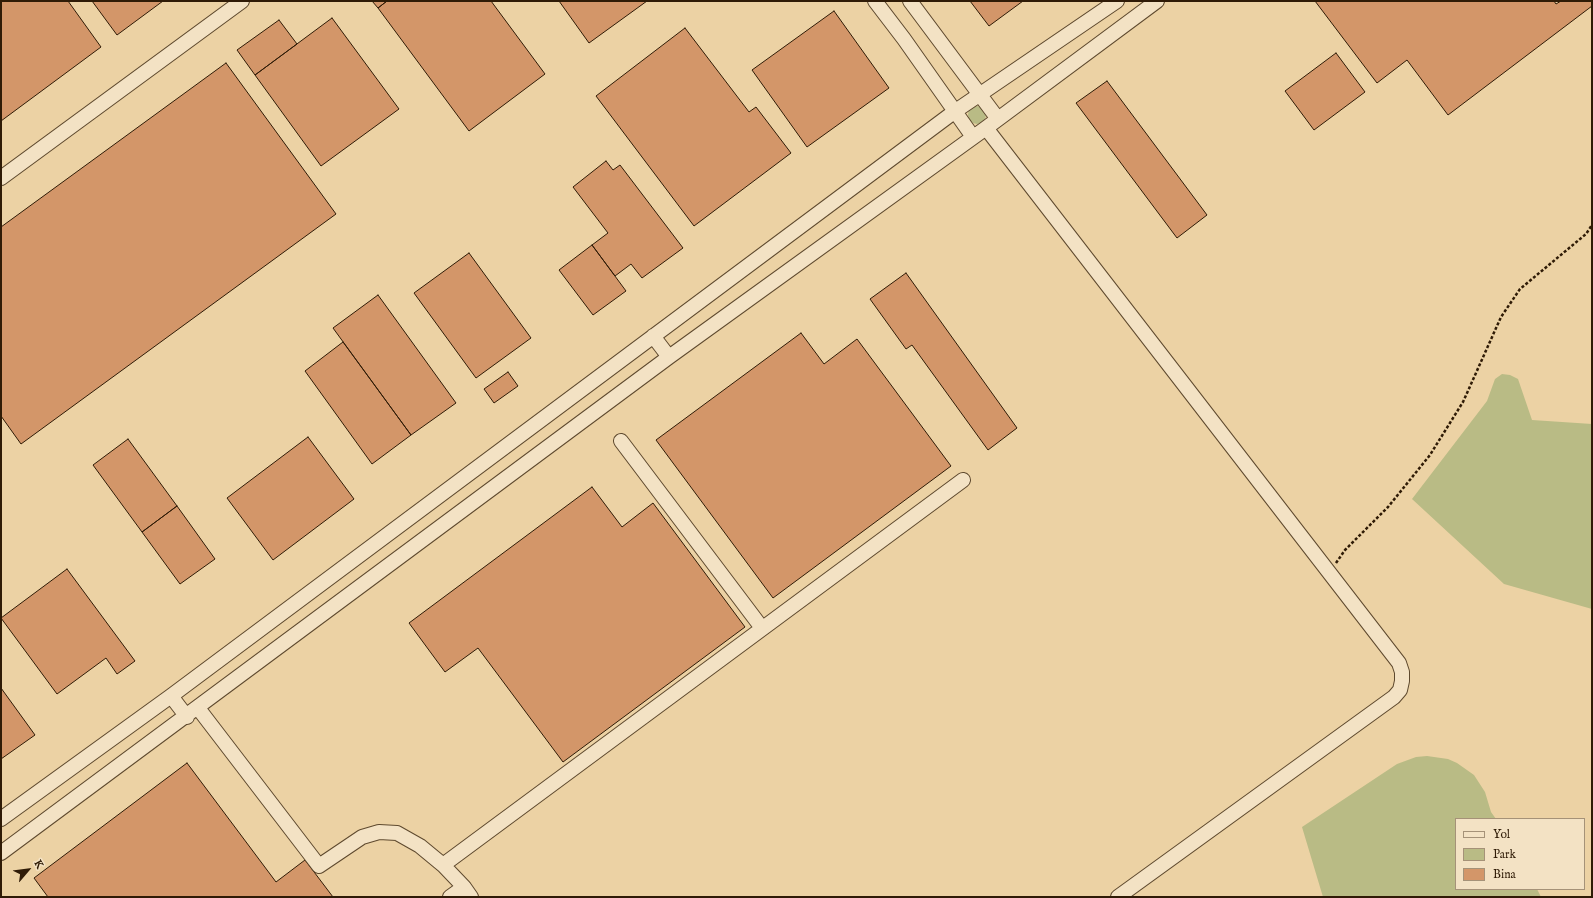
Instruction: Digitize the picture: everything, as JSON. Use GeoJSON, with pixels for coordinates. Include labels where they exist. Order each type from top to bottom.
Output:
{"type":"FeatureCollection","features":[{"type":"Feature","properties":{"kind":"street"},"geometry":{"type":"LineString","coordinates":[[1,178],[242,1]]}},
{"type":"Feature","properties":{"kind":"street"},"geometry":{"type":"LineString","coordinates":[[875,1],[904,39],[972,138]]}},
{"type":"Feature","properties":{"kind":"street"},"geometry":{"type":"LineString","coordinates":[[910,1],[998,119]]}},
{"type":"Feature","properties":{"kind":"street"},"geometry":{"type":"LineString","coordinates":[[1,819],[171,696],[954,112],[1117,1]]}},
{"type":"Feature","properties":{"kind":"street"},"geometry":{"type":"LineString","coordinates":[[1,853],[187,717],[669,357],[986,128],[1157,1]]}},
{"type":"Feature","properties":{"kind":"street"},"geometry":{"type":"LineString","coordinates":[[986,128],[1398,663],[1402,672],[1400,690],[1394,697],[1118,897]]}},
{"type":"Feature","properties":{"kind":"street"},"geometry":{"type":"LineString","coordinates":[[653,336],[669,357]]}},
{"type":"Feature","properties":{"kind":"street"},"geometry":{"type":"LineString","coordinates":[[621,441],[762,628]]}},
{"type":"Feature","properties":{"kind":"street"},"geometry":{"type":"LineString","coordinates":[[443,865],[963,480]]}},
{"type":"Feature","properties":{"kind":"street"},"geometry":{"type":"LineString","coordinates":[[171,696],[187,717]]}},
{"type":"Feature","properties":{"kind":"street"},"geometry":{"type":"LineString","coordinates":[[198,708],[319,866],[362,837],[379,832],[397,833],[420,846],[443,865],[468,892],[450,897]]}},
{"type":"Feature","properties":{"kind":"path"},"geometry":{"type":"LineString","coordinates":[[1329,573],[1345,550],[1388,507],[1430,455],[1463,402],[1501,318],[1520,290],[1586,234],[1592,225]]}},
{"type":"Feature","properties":{"kind":"green space"},"geometry":{"type":"Polygon","coordinates":[[[977,106],[983,109],[986,115],[983,121],[977,124],[971,121],[968,115],[971,109],[977,106]]]}},
{"type":"Feature","properties":{"kind":"green space"},"geometry":{"type":"Polygon","coordinates":[[[1502,374],[1510,375],[1518,379],[1532,420],[1592,424],[1592,609],[1504,584],[1412,499],[1487,401],[1495,379],[1502,374]]]}},
{"type":"Feature","properties":{"kind":"green space"},"geometry":{"type":"Polygon","coordinates":[[[1427,756],[1448,759],[1457,763],[1474,775],[1485,792],[1491,812],[1495,818],[1455,818],[1455,890],[1538,890],[1541,897],[1323,897],[1302,827],[1397,764],[1416,757],[1427,756]]]}},
{"type":"Feature","properties":{"kind":"building"},"geometry":{"type":"Polygon","coordinates":[[[1,1],[68,1],[101,47],[1,121],[1,1]]]}},
{"type":"Feature","properties":{"kind":"building"},"geometry":{"type":"Polygon","coordinates":[[[92,1],[163,1],[117,35],[92,1]]]}},
{"type":"Feature","properties":{"kind":"building"},"geometry":{"type":"Polygon","coordinates":[[[372,1],[387,1],[378,8],[372,1]]]}},
{"type":"Feature","properties":{"kind":"building"},"geometry":{"type":"Polygon","coordinates":[[[387,1],[491,1],[545,74],[469,131],[378,8],[387,1]]]}},
{"type":"Feature","properties":{"kind":"building"},"geometry":{"type":"Polygon","coordinates":[[[559,1],[647,1],[589,43],[559,1]]]}},
{"type":"Feature","properties":{"kind":"building"},"geometry":{"type":"Polygon","coordinates":[[[970,1],[1023,1],[989,26],[970,1]]]}},
{"type":"Feature","properties":{"kind":"building"},"geometry":{"type":"Polygon","coordinates":[[[1315,1],[1554,1],[1556,4],[1561,1],[1592,1],[1592,6],[1448,115],[1407,60],[1377,83],[1315,1]]]}},
{"type":"Feature","properties":{"kind":"building"},"geometry":{"type":"Polygon","coordinates":[[[834,11],[889,88],[807,147],[752,70],[834,11]]]}},
{"type":"Feature","properties":{"kind":"building"},"geometry":{"type":"Polygon","coordinates":[[[332,18],[399,109],[321,166],[255,75],[332,18]]]}},
{"type":"Feature","properties":{"kind":"building"},"geometry":{"type":"Polygon","coordinates":[[[279,20],[297,44],[255,75],[237,50],[279,20]]]}},
{"type":"Feature","properties":{"kind":"building"},"geometry":{"type":"Polygon","coordinates":[[[685,28],[749,112],[756,107],[791,153],[694,226],[596,96],[685,28]]]}},
{"type":"Feature","properties":{"kind":"building"},"geometry":{"type":"Polygon","coordinates":[[[1336,53],[1365,92],[1314,130],[1285,91],[1336,53]]]}},
{"type":"Feature","properties":{"kind":"building"},"geometry":{"type":"Polygon","coordinates":[[[226,63],[336,214],[21,444],[1,416],[1,227],[226,63]]]}},
{"type":"Feature","properties":{"kind":"building"},"geometry":{"type":"Polygon","coordinates":[[[1107,81],[1207,215],[1177,238],[1076,103],[1107,81]]]}},
{"type":"Feature","properties":{"kind":"building"},"geometry":{"type":"Polygon","coordinates":[[[606,161],[613,170],[620,165],[683,248],[642,278],[631,264],[615,276],[592,245],[608,233],[573,187],[606,161]]]}},
{"type":"Feature","properties":{"kind":"building"},"geometry":{"type":"Polygon","coordinates":[[[592,245],[626,291],[593,315],[559,270],[592,245]]]}},
{"type":"Feature","properties":{"kind":"building"},"geometry":{"type":"Polygon","coordinates":[[[469,253],[531,338],[476,378],[414,293],[469,253]]]}},
{"type":"Feature","properties":{"kind":"building"},"geometry":{"type":"Polygon","coordinates":[[[906,273],[1017,428],[988,450],[912,345],[906,349],[870,299],[906,273]]]}},
{"type":"Feature","properties":{"kind":"building"},"geometry":{"type":"Polygon","coordinates":[[[378,295],[456,403],[411,435],[333,328],[378,295]]]}},
{"type":"Feature","properties":{"kind":"building"},"geometry":{"type":"Polygon","coordinates":[[[801,333],[824,364],[857,339],[951,466],[773,598],[656,440],[801,333]]]}},
{"type":"Feature","properties":{"kind":"building"},"geometry":{"type":"Polygon","coordinates":[[[343,342],[411,435],[372,464],[305,371],[343,342]]]}},
{"type":"Feature","properties":{"kind":"building"},"geometry":{"type":"Polygon","coordinates":[[[508,372],[518,386],[494,403],[484,389],[508,372]]]}},
{"type":"Feature","properties":{"kind":"building"},"geometry":{"type":"Polygon","coordinates":[[[308,437],[354,499],[273,560],[227,498],[308,437]]]}},
{"type":"Feature","properties":{"kind":"building"},"geometry":{"type":"Polygon","coordinates":[[[128,439],[177,506],[142,532],[93,465],[128,439]]]}},
{"type":"Feature","properties":{"kind":"building"},"geometry":{"type":"Polygon","coordinates":[[[592,487],[622,527],[653,503],[745,627],[563,762],[478,648],[445,672],[409,623],[592,487]]]}},
{"type":"Feature","properties":{"kind":"building"},"geometry":{"type":"Polygon","coordinates":[[[177,506],[215,559],[180,584],[142,532],[177,506]]]}},
{"type":"Feature","properties":{"kind":"building"},"geometry":{"type":"Polygon","coordinates":[[[67,569],[135,661],[117,674],[106,658],[57,694],[1,618],[67,569]]]}},
{"type":"Feature","properties":{"kind":"building"},"geometry":{"type":"Polygon","coordinates":[[[1,688],[35,735],[1,759],[1,688]]]}},
{"type":"Feature","properties":{"kind":"building"},"geometry":{"type":"Polygon","coordinates":[[[187,763],[276,882],[305,860],[333,897],[48,897],[34,878],[187,763]]]}}]}
